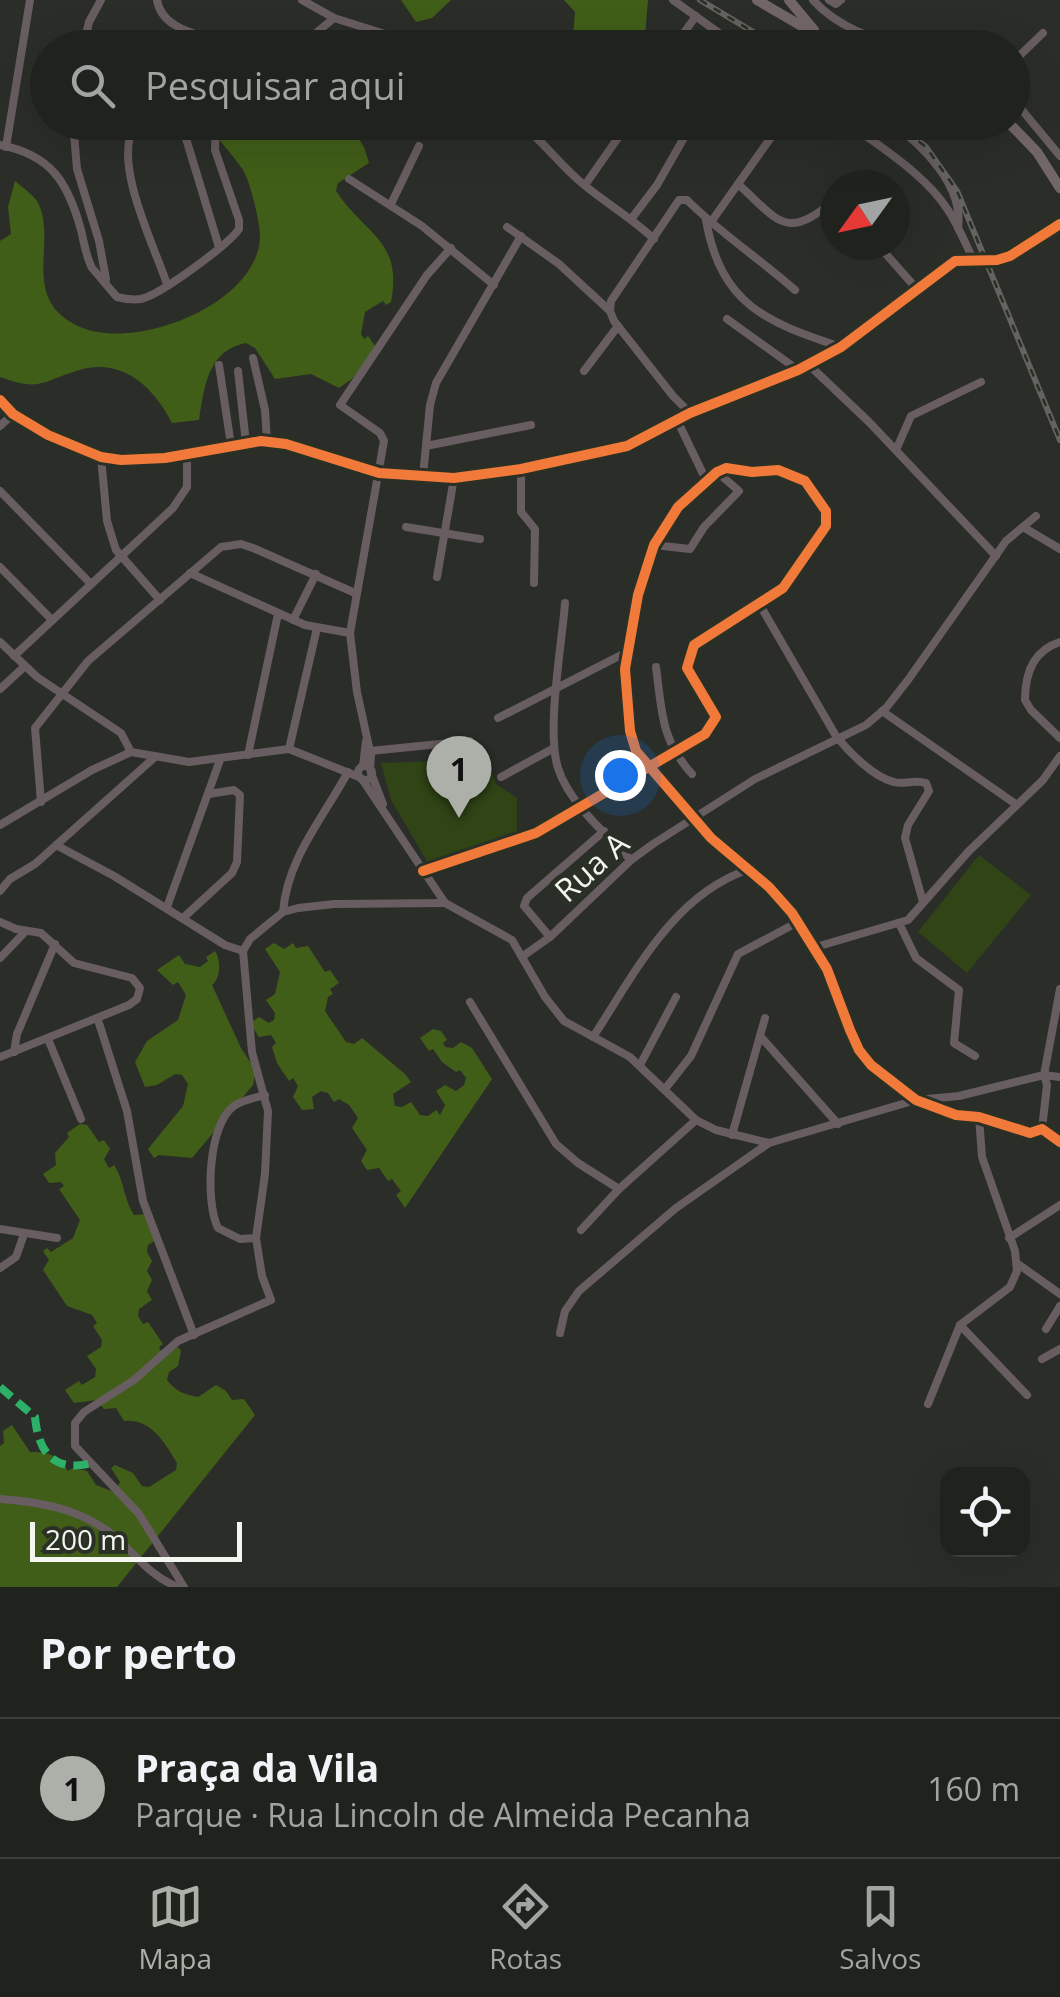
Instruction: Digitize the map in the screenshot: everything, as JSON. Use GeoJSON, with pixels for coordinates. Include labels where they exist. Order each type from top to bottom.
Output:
{"type":"FeatureCollection","features":[{"type":"Feature","properties":{"kind":"main road"},"geometry":{"type":"LineString","coordinates":[[756,0],[808,30]]}},
{"type":"Feature","properties":{"kind":"main road"},"geometry":{"type":"LineString","coordinates":[[789,0],[815,30]]}},
{"type":"Feature","properties":{"kind":"main road"},"geometry":{"type":"LineString","coordinates":[[1025,140],[1060,188]]}},
{"type":"Feature","properties":{"kind":"street"},"geometry":{"type":"LineString","coordinates":[[30,0],[3,146],[38,157],[60,178],[74,205],[92,267],[113,293],[127,299],[144,298],[234,236],[240,220],[215,150],[215,140]]}},
{"type":"Feature","properties":{"kind":"street"},"geometry":{"type":"LineString","coordinates":[[87,30],[100,0]]}},
{"type":"Feature","properties":{"kind":"street"},"geometry":{"type":"LineString","coordinates":[[157,0],[162,15],[188,30]]}},
{"type":"Feature","properties":{"kind":"street"},"geometry":{"type":"LineString","coordinates":[[302,0],[334,18],[372,30]]}},
{"type":"Feature","properties":{"kind":"street"},"geometry":{"type":"LineString","coordinates":[[673,0],[715,30]]}},
{"type":"Feature","properties":{"kind":"street"},"geometry":{"type":"LineString","coordinates":[[813,0],[825,14],[856,30]]}},
{"type":"Feature","properties":{"kind":"street"},"geometry":{"type":"LineString","coordinates":[[829,0],[836,4],[841,0]]}},
{"type":"Feature","properties":{"kind":"street"},"geometry":{"type":"LineString","coordinates":[[686,30],[696,16]]}},
{"type":"Feature","properties":{"kind":"street"},"geometry":{"type":"LineString","coordinates":[[320,30],[334,18]]}},
{"type":"Feature","properties":{"kind":"street"},"geometry":{"type":"LineString","coordinates":[[1030,46],[1043,33]]}},
{"type":"Feature","properties":{"kind":"street"},"geometry":{"type":"LineString","coordinates":[[1030,120],[1060,156]]}},
{"type":"Feature","properties":{"kind":"street"},"geometry":{"type":"LineString","coordinates":[[74,140],[75,159],[100,242],[106,280]]}},
{"type":"Feature","properties":{"kind":"street"},"geometry":{"type":"LineString","coordinates":[[128,140],[126,163],[168,284]]}},
{"type":"Feature","properties":{"kind":"street"},"geometry":{"type":"LineString","coordinates":[[187,140],[220,247]]}},
{"type":"Feature","properties":{"kind":"street"},"geometry":{"type":"LineString","coordinates":[[541,140],[585,186],[632,218],[654,240]]}},
{"type":"Feature","properties":{"kind":"street"},"geometry":{"type":"LineString","coordinates":[[585,186],[616,140]]}},
{"type":"Feature","properties":{"kind":"street"},"geometry":{"type":"LineString","coordinates":[[632,218],[683,140]]}},
{"type":"Feature","properties":{"kind":"street"},"geometry":{"type":"LineString","coordinates":[[708,220],[769,140]]}},
{"type":"Feature","properties":{"kind":"street"},"geometry":{"type":"LineString","coordinates":[[871,140],[936,194],[973,259]]}},
{"type":"Feature","properties":{"kind":"street"},"geometry":{"type":"LineString","coordinates":[[913,140],[942,174],[960,211],[958,228]]}},
{"type":"Feature","properties":{"kind":"street"},"geometry":{"type":"LineString","coordinates":[[391,204],[419,146]]}},
{"type":"Feature","properties":{"kind":"street"},"geometry":{"type":"LineString","coordinates":[[349,179],[391,204],[494,285]]}},
{"type":"Feature","properties":{"kind":"street"},"geometry":{"type":"LineString","coordinates":[[738,184],[778,222],[796,225],[820,213]]}},
{"type":"Feature","properties":{"kind":"street"},"geometry":{"type":"LineString","coordinates":[[610,311],[612,301],[679,200],[687,200],[795,290]]}},
{"type":"Feature","properties":{"kind":"street"},"geometry":{"type":"LineString","coordinates":[[708,220],[716,264],[735,292],[784,328],[842,347]]}},
{"type":"Feature","properties":{"kind":"street"},"geometry":{"type":"LineString","coordinates":[[0,400],[13,414],[48,435],[101,457],[140,461],[267,441],[380,473],[454,478],[521,469],[626,446],[690,413],[809,366],[842,347],[955,261],[1010,256],[1060,224]]}},
{"type":"Feature","properties":{"kind":"street"},"geometry":{"type":"LineString","coordinates":[[508,226],[559,264],[610,311],[690,413]]}},
{"type":"Feature","properties":{"kind":"street"},"geometry":{"type":"LineString","coordinates":[[424,476],[436,383],[521,236]]}},
{"type":"Feature","properties":{"kind":"street"},"geometry":{"type":"LineString","coordinates":[[451,248],[428,275],[340,404],[382,437],[380,473],[350,632],[366,741],[364,772],[446,903],[505,934],[557,1013],[573,1027],[640,1065],[696,1120],[732,1135],[769,1143]]}},
{"type":"Feature","properties":{"kind":"street"},"geometry":{"type":"LineString","coordinates":[[891,260],[916,288]]}},
{"type":"Feature","properties":{"kind":"street"},"geometry":{"type":"LineString","coordinates":[[727,319],[798,370]]}},
{"type":"Feature","properties":{"kind":"street"},"geometry":{"type":"LineString","coordinates":[[584,372],[618,326]]}},
{"type":"Feature","properties":{"kind":"street"},"geometry":{"type":"LineString","coordinates":[[253,358],[265,410],[267,441]]}},
{"type":"Feature","properties":{"kind":"street"},"geometry":{"type":"LineString","coordinates":[[219,365],[231,446]]}},
{"type":"Feature","properties":{"kind":"street"},"geometry":{"type":"LineString","coordinates":[[809,366],[896,450],[996,556]]}},
{"type":"Feature","properties":{"kind":"street"},"geometry":{"type":"LineString","coordinates":[[238,371],[246,443]]}},
{"type":"Feature","properties":{"kind":"street"},"geometry":{"type":"LineString","coordinates":[[896,450],[911,416],[981,382]]}},
{"type":"Feature","properties":{"kind":"street"},"geometry":{"type":"LineString","coordinates":[[0,426],[13,414]]}},
{"type":"Feature","properties":{"kind":"street"},"geometry":{"type":"LineString","coordinates":[[678,422],[706,480]]}},
{"type":"Feature","properties":{"kind":"street"},"geometry":{"type":"LineString","coordinates":[[426,446],[531,425]]}},
{"type":"Feature","properties":{"kind":"street"},"geometry":{"type":"LineString","coordinates":[[14,656],[182,497],[188,480],[187,454]]}},
{"type":"Feature","properties":{"kind":"street"},"geometry":{"type":"LineString","coordinates":[[101,457],[107,521],[120,558],[160,600]]}},
{"type":"Feature","properties":{"kind":"street"},"geometry":{"type":"LineString","coordinates":[[423,871],[536,833],[646,767],[705,734],[716,720],[687,668],[689,654],[699,639],[783,588],[826,526],[826,511],[805,481],[794,475],[778,470],[726,468],[717,472],[678,506],[654,545],[638,594],[627,652],[625,684],[636,752],[646,767],[711,838],[769,887],[798,922],[816,947],[860,1050],[891,1082],[916,1100],[956,1114],[1030,1133],[1042,1129]]}},
{"type":"Feature","properties":{"kind":"street"},"geometry":{"type":"LineString","coordinates":[[521,469],[521,512],[534,529],[534,583]]}},
{"type":"Feature","properties":{"kind":"street"},"geometry":{"type":"LineString","coordinates":[[654,545],[690,549],[704,527],[739,490],[717,472]]}},
{"type":"Feature","properties":{"kind":"street"},"geometry":{"type":"LineString","coordinates":[[437,577],[454,478]]}},
{"type":"Feature","properties":{"kind":"street"},"geometry":{"type":"LineString","coordinates":[[0,490],[90,584]]}},
{"type":"Feature","properties":{"kind":"street","name":"Rua A"},"geometry":{"type":"LineString","coordinates":[[523,956],[550,937],[631,860],[755,779],[866,725],[908,680],[996,556],[1036,516]]}},
{"type":"Feature","properties":{"kind":"street"},"geometry":{"type":"LineString","coordinates":[[1023,526],[1060,549]]}},
{"type":"Feature","properties":{"kind":"street"},"geometry":{"type":"LineString","coordinates":[[406,527],[480,539]]}},
{"type":"Feature","properties":{"kind":"street"},"geometry":{"type":"LineString","coordinates":[[40,802],[33,731],[88,661],[211,554],[230,544],[253,548],[355,593]]}},
{"type":"Feature","properties":{"kind":"street"},"geometry":{"type":"LineString","coordinates":[[0,566],[52,620]]}},
{"type":"Feature","properties":{"kind":"street"},"geometry":{"type":"LineString","coordinates":[[190,574],[293,620],[350,632]]}},
{"type":"Feature","properties":{"kind":"street"},"geometry":{"type":"LineString","coordinates":[[293,620],[316,574]]}},
{"type":"Feature","properties":{"kind":"street"},"geometry":{"type":"LineString","coordinates":[[566,603],[554,748],[557,767],[566,786],[631,860]]}},
{"type":"Feature","properties":{"kind":"street"},"geometry":{"type":"LineString","coordinates":[[760,605],[839,740],[884,778],[900,784],[926,782],[929,791],[908,825],[905,838],[923,902]]}},
{"type":"Feature","properties":{"kind":"street"},"geometry":{"type":"LineString","coordinates":[[248,755],[278,614]]}},
{"type":"Feature","properties":{"kind":"street"},"geometry":{"type":"LineString","coordinates":[[289,750],[318,628]]}},
{"type":"Feature","properties":{"kind":"street"},"geometry":{"type":"LineString","coordinates":[[0,642],[24,667],[121,734],[131,752]]}},
{"type":"Feature","properties":{"kind":"street"},"geometry":{"type":"LineString","coordinates":[[1060,642],[1040,652],[1025,687],[1025,700],[1031,710],[1060,738]]}},
{"type":"Feature","properties":{"kind":"street"},"geometry":{"type":"LineString","coordinates":[[498,718],[627,652]]}},
{"type":"Feature","properties":{"kind":"street"},"geometry":{"type":"LineString","coordinates":[[0,689],[24,667]]}},
{"type":"Feature","properties":{"kind":"street"},"geometry":{"type":"LineString","coordinates":[[656,667],[666,736],[673,754],[692,774]]}},
{"type":"Feature","properties":{"kind":"street"},"geometry":{"type":"LineString","coordinates":[[882,711],[1017,804]]}},
{"type":"Feature","properties":{"kind":"street"},"geometry":{"type":"LineString","coordinates":[[364,772],[370,751],[366,741]]}},
{"type":"Feature","properties":{"kind":"street"},"geometry":{"type":"LineString","coordinates":[[370,751],[470,741]]}},
{"type":"Feature","properties":{"kind":"street"},"geometry":{"type":"LineString","coordinates":[[500,777],[554,748]]}},
{"type":"Feature","properties":{"kind":"street"},"geometry":{"type":"LineString","coordinates":[[0,825],[92,770],[131,752],[189,762],[289,750],[344,770],[364,772]]}},
{"type":"Feature","properties":{"kind":"street"},"geometry":{"type":"LineString","coordinates":[[0,892],[10,879],[56,845],[156,756]]}},
{"type":"Feature","properties":{"kind":"street"},"geometry":{"type":"LineString","coordinates":[[816,947],[908,920],[968,852],[1043,780],[1060,756]]}},
{"type":"Feature","properties":{"kind":"street"},"geometry":{"type":"LineString","coordinates":[[166,908],[220,760]]}},
{"type":"Feature","properties":{"kind":"street"},"geometry":{"type":"LineString","coordinates":[[283,912],[288,880],[297,858],[340,788],[344,770]]}},
{"type":"Feature","properties":{"kind":"street"},"geometry":{"type":"LineString","coordinates":[[184,918],[225,881],[237,862],[240,795],[227,790],[209,794]]}},
{"type":"Feature","properties":{"kind":"street"},"geometry":{"type":"LineString","coordinates":[[550,937],[527,912],[527,898],[604,831]]}},
{"type":"Feature","properties":{"kind":"street"},"geometry":{"type":"LineString","coordinates":[[56,845],[225,945],[243,950]]}},
{"type":"Feature","properties":{"kind":"street"},"geometry":{"type":"LineString","coordinates":[[593,1037],[660,935],[706,890],[747,870]]}},
{"type":"Feature","properties":{"kind":"street"},"geometry":{"type":"LineString","coordinates":[[0,874],[10,879]]}},
{"type":"Feature","properties":{"kind":"street"},"geometry":{"type":"LineString","coordinates":[[181,1587],[139,1514],[79,1452],[73,1432],[74,1423],[84,1412],[134,1380],[178,1341],[271,1300],[262,1276],[256,1238],[267,1141],[265,1095],[252,1052],[243,950],[250,939],[283,912],[334,904],[446,903]]}},
{"type":"Feature","properties":{"kind":"street"},"geometry":{"type":"LineString","coordinates":[[0,922],[41,933],[80,966],[136,982],[140,988],[137,999],[98,1020],[0,1057]]}},
{"type":"Feature","properties":{"kind":"street"},"geometry":{"type":"LineString","coordinates":[[665,1089],[691,1056],[738,954],[798,922]]}},
{"type":"Feature","properties":{"kind":"street"},"geometry":{"type":"LineString","coordinates":[[899,923],[916,958],[960,991],[954,1043],[975,1056]]}},
{"type":"Feature","properties":{"kind":"street"},"geometry":{"type":"LineString","coordinates":[[0,958],[26,931]]}},
{"type":"Feature","properties":{"kind":"street"},"geometry":{"type":"LineString","coordinates":[[14,1052],[17,1034],[55,944]]}},
{"type":"Feature","properties":{"kind":"street"},"geometry":{"type":"LineString","coordinates":[[1042,1129],[1044,1075],[1060,989]]}},
{"type":"Feature","properties":{"kind":"street"},"geometry":{"type":"LineString","coordinates":[[640,1065],[676,998]]}},
{"type":"Feature","properties":{"kind":"street"},"geometry":{"type":"LineString","coordinates":[[470,1002],[556,1144],[619,1189]]}},
{"type":"Feature","properties":{"kind":"street"},"geometry":{"type":"LineString","coordinates":[[732,1135],[765,1018]]}},
{"type":"Feature","properties":{"kind":"street"},"geometry":{"type":"LineString","coordinates":[[98,1020],[126,1110],[143,1201],[194,1335]]}},
{"type":"Feature","properties":{"kind":"street"},"geometry":{"type":"LineString","coordinates":[[760,1036],[838,1124]]}},
{"type":"Feature","properties":{"kind":"street"},"geometry":{"type":"LineString","coordinates":[[48,1040],[81,1118]]}},
{"type":"Feature","properties":{"kind":"street"},"geometry":{"type":"LineString","coordinates":[[560,1332],[565,1310],[578,1292],[676,1208],[769,1143],[916,1100],[959,1096],[1044,1075],[1060,1077]]}},
{"type":"Feature","properties":{"kind":"street"},"geometry":{"type":"LineString","coordinates":[[256,1238],[240,1239],[218,1228],[213,1212],[214,1138],[224,1116],[235,1104],[265,1095]]}},
{"type":"Feature","properties":{"kind":"street"},"geometry":{"type":"LineString","coordinates":[[956,1114],[959,1096]]}},
{"type":"Feature","properties":{"kind":"street"},"geometry":{"type":"LineString","coordinates":[[979,1117],[982,1157],[1018,1264],[1060,1294]]}},
{"type":"Feature","properties":{"kind":"street"},"geometry":{"type":"LineString","coordinates":[[581,1230],[619,1189],[696,1120]]}},
{"type":"Feature","properties":{"kind":"street"},"geometry":{"type":"LineString","coordinates":[[1042,1129],[1060,1142]]}},
{"type":"Feature","properties":{"kind":"street"},"geometry":{"type":"LineString","coordinates":[[1009,1238],[1060,1205]]}},
{"type":"Feature","properties":{"kind":"street"},"geometry":{"type":"LineString","coordinates":[[0,1230],[57,1238]]}},
{"type":"Feature","properties":{"kind":"street"},"geometry":{"type":"LineString","coordinates":[[0,1268],[16,1257],[24,1234]]}},
{"type":"Feature","properties":{"kind":"street"},"geometry":{"type":"LineString","coordinates":[[928,1404],[960,1325],[1010,1287],[1018,1264]]}},
{"type":"Feature","properties":{"kind":"street"},"geometry":{"type":"LineString","coordinates":[[1046,1329],[1060,1306]]}},
{"type":"Feature","properties":{"kind":"street"},"geometry":{"type":"LineString","coordinates":[[960,1325],[1027,1395]]}},
{"type":"Feature","properties":{"kind":"street"},"geometry":{"type":"LineString","coordinates":[[1042,1359],[1060,1349]]}},
{"type":"Feature","properties":{"kind":"street"},"geometry":{"type":"LineString","coordinates":[[0,1500],[64,1508],[106,1530],[153,1576],[181,1587]]}},
{"type":"Feature","properties":{"kind":"green space"},"geometry":{"type":"Polygon","coordinates":[[[401,0],[451,0],[432,18],[416,22],[401,0]]]}},
{"type":"Feature","properties":{"kind":"green space"},"geometry":{"type":"Polygon","coordinates":[[[564,0],[648,0],[645,30],[573,30],[575,12],[564,0]]]}},
{"type":"Feature","properties":{"kind":"green space"},"geometry":{"type":"Polygon","coordinates":[[[220,140],[360,140],[364,147],[369,163],[338,183],[336,191],[387,251],[393,281],[391,302],[386,305],[383,301],[365,312],[361,334],[364,339],[368,336],[377,349],[352,379],[339,388],[311,374],[275,379],[255,348],[246,343],[223,353],[216,362],[206,383],[199,420],[172,423],[145,386],[121,371],[92,367],[32,384],[0,377],[0,241],[11,234],[8,207],[15,181],[37,201],[43,216],[44,283],[59,313],[76,325],[100,332],[128,333],[158,328],[216,302],[239,283],[254,261],[260,230],[246,175],[220,140]]]}},
{"type":"Feature","properties":{"kind":"green space"},"geometry":{"type":"Polygon","coordinates":[[[488,759],[496,784],[517,798],[517,835],[428,863],[391,800],[381,763],[488,759]]]}},
{"type":"Feature","properties":{"kind":"green space"},"geometry":{"type":"Polygon","coordinates":[[[979,855],[1031,895],[967,973],[918,932],[979,855]]]}},
{"type":"Feature","properties":{"kind":"green space"},"geometry":{"type":"Polygon","coordinates":[[[274,943],[284,949],[293,943],[296,948],[308,946],[325,972],[330,970],[339,983],[330,989],[333,994],[328,997],[325,1011],[346,1042],[354,1044],[362,1038],[411,1082],[393,1094],[395,1106],[411,1102],[420,1115],[428,1116],[436,1110],[440,1115],[445,1105],[436,1091],[445,1085],[456,1091],[464,1085],[466,1078],[460,1070],[456,1072],[442,1062],[420,1038],[433,1029],[441,1031],[447,1040],[443,1043],[445,1047],[453,1048],[461,1042],[472,1048],[492,1079],[405,1208],[396,1195],[401,1191],[392,1179],[388,1181],[379,1168],[367,1170],[361,1161],[367,1150],[352,1128],[358,1118],[349,1105],[339,1099],[334,1102],[321,1091],[312,1097],[314,1109],[302,1110],[293,1097],[298,1086],[293,1078],[289,1081],[277,1063],[272,1047],[276,1043],[271,1035],[259,1037],[250,1023],[259,1017],[269,1023],[274,1020],[275,1013],[266,1000],[275,994],[280,972],[265,949],[274,943]]]}},
{"type":"Feature","properties":{"kind":"green space"},"geometry":{"type":"Polygon","coordinates":[[[215,951],[219,969],[212,985],[256,1071],[253,1085],[192,1158],[154,1158],[148,1149],[183,1106],[188,1084],[182,1075],[175,1074],[145,1087],[135,1062],[147,1041],[178,1020],[186,995],[178,982],[173,985],[157,970],[179,955],[185,964],[200,967],[215,951]]]}},
{"type":"Feature","properties":{"kind":"green space"},"geometry":{"type":"Polygon","coordinates":[[[80,1124],[87,1125],[99,1142],[104,1140],[110,1149],[104,1159],[109,1168],[114,1165],[118,1171],[130,1209],[134,1215],[147,1214],[157,1239],[148,1245],[147,1252],[152,1261],[147,1271],[152,1280],[147,1291],[152,1300],[139,1309],[138,1316],[143,1324],[148,1322],[163,1344],[159,1347],[161,1351],[169,1353],[178,1347],[181,1351],[178,1366],[169,1372],[167,1380],[181,1392],[198,1397],[216,1385],[232,1400],[244,1399],[255,1415],[117,1587],[0,1587],[0,1446],[4,1443],[3,1431],[12,1425],[30,1452],[52,1455],[68,1471],[87,1471],[96,1485],[114,1492],[120,1482],[111,1468],[115,1465],[133,1473],[142,1486],[149,1487],[176,1470],[172,1455],[149,1428],[124,1421],[116,1408],[104,1409],[97,1400],[74,1403],[65,1390],[95,1377],[96,1369],[87,1356],[101,1347],[102,1340],[93,1326],[97,1323],[92,1315],[67,1306],[43,1270],[49,1260],[43,1251],[47,1248],[51,1252],[73,1238],[80,1220],[59,1189],[64,1186],[61,1182],[49,1183],[43,1174],[56,1165],[55,1153],[69,1137],[67,1133],[80,1124]]]}},
{"type":"Feature","properties":{"kind":"railway"},"geometry":{"type":"LineString","coordinates":[[700,0],[750,30]]}},
{"type":"Feature","properties":{"kind":"railway"},"geometry":{"type":"LineString","coordinates":[[917,140],[957,191],[1060,440]]}},
{"type":"Feature","properties":{"kind":"marked path"},"geometry":{"type":"LineString","coordinates":[[0,1387],[35,1417],[40,1440],[50,1457],[67,1465],[92,1463]]}},
{"type":"Feature","properties":{"kind":"cycle path"},"geometry":{"type":"LineString","coordinates":[[0,400],[13,414],[48,435],[101,457],[121,460],[165,458],[261,441],[286,444],[379,473],[454,478],[521,469],[627,446],[690,413],[798,370],[841,347],[955,261],[1010,256],[1060,224]]}},
{"type":"Feature","properties":{"kind":"cycle path"},"geometry":{"type":"LineString","coordinates":[[423,871],[536,833],[705,734],[716,717],[687,668],[694,645],[783,588],[826,526],[826,511],[805,481],[778,470],[726,468],[678,507],[654,545],[638,595],[625,669],[630,731],[636,751],[711,838],[769,887],[792,913],[827,969],[859,1050],[871,1065],[916,1100],[956,1115],[979,1117],[1030,1133],[1042,1129],[1060,1142]]}},
{"type":"Feature","properties":{"kind":"place","name":"Praça da Vila"},"geometry":{"type":"Point","coordinates":[459,818]}}]}
